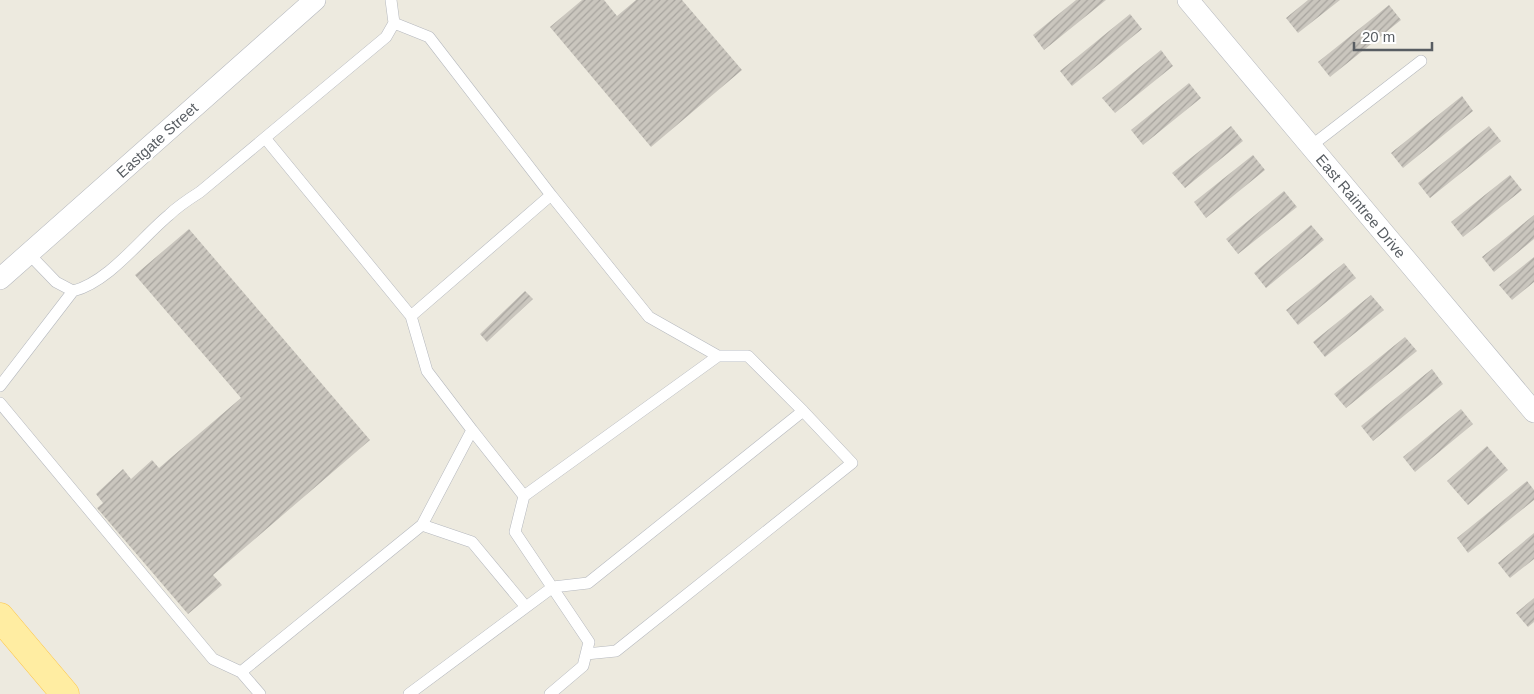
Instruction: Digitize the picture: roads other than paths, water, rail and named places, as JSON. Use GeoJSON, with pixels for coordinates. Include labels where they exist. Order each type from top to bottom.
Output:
{"type":"FeatureCollection","features":[{"type":"Feature","properties":{"kind":"main road"},"geometry":{"type":"LineString","coordinates":[[0,617],[65,694]]}},
{"type":"Feature","properties":{"kind":"street","name":"Eastgate Street"},"geometry":{"type":"LineString","coordinates":[[0,279],[315,0]]}},
{"type":"Feature","properties":{"kind":"street","name":"East Raintree Drive"},"geometry":{"type":"LineString","coordinates":[[1188,0],[1534,412]]}},
{"type":"Feature","properties":{"kind":"lane"},"geometry":{"type":"LineString","coordinates":[[0,386],[73,291],[86,288],[122,260],[169,214],[200,192],[386,37],[394,23],[391,0]]}},
{"type":"Feature","properties":{"kind":"lane"},"geometry":{"type":"LineString","coordinates":[[394,23],[429,37],[551,195],[649,317],[718,356],[748,356],[852,463],[616,651],[586,654]]}},
{"type":"Feature","properties":{"kind":"lane"},"geometry":{"type":"LineString","coordinates":[[1311,146],[1421,61]]}},
{"type":"Feature","properties":{"kind":"lane"},"geometry":{"type":"LineString","coordinates":[[264,138],[411,316],[427,371],[524,496]]}},
{"type":"Feature","properties":{"kind":"lane"},"geometry":{"type":"LineString","coordinates":[[411,316],[551,195]]}},
{"type":"Feature","properties":{"kind":"lane"},"geometry":{"type":"LineString","coordinates":[[29,254],[56,282],[73,291]]}},
{"type":"Feature","properties":{"kind":"lane"},"geometry":{"type":"LineString","coordinates":[[550,694],[583,666],[589,642],[515,532],[524,496],[718,356]]}},
{"type":"Feature","properties":{"kind":"lane"},"geometry":{"type":"LineString","coordinates":[[0,404],[213,659],[242,672],[260,694]]}},
{"type":"Feature","properties":{"kind":"lane"},"geometry":{"type":"LineString","coordinates":[[409,694],[553,586],[588,583],[803,411]]}},
{"type":"Feature","properties":{"kind":"lane"},"geometry":{"type":"LineString","coordinates":[[242,672],[422,525],[472,430]]}},
{"type":"Feature","properties":{"kind":"lane"},"geometry":{"type":"LineString","coordinates":[[422,525],[472,542],[526,607]]}}]}
